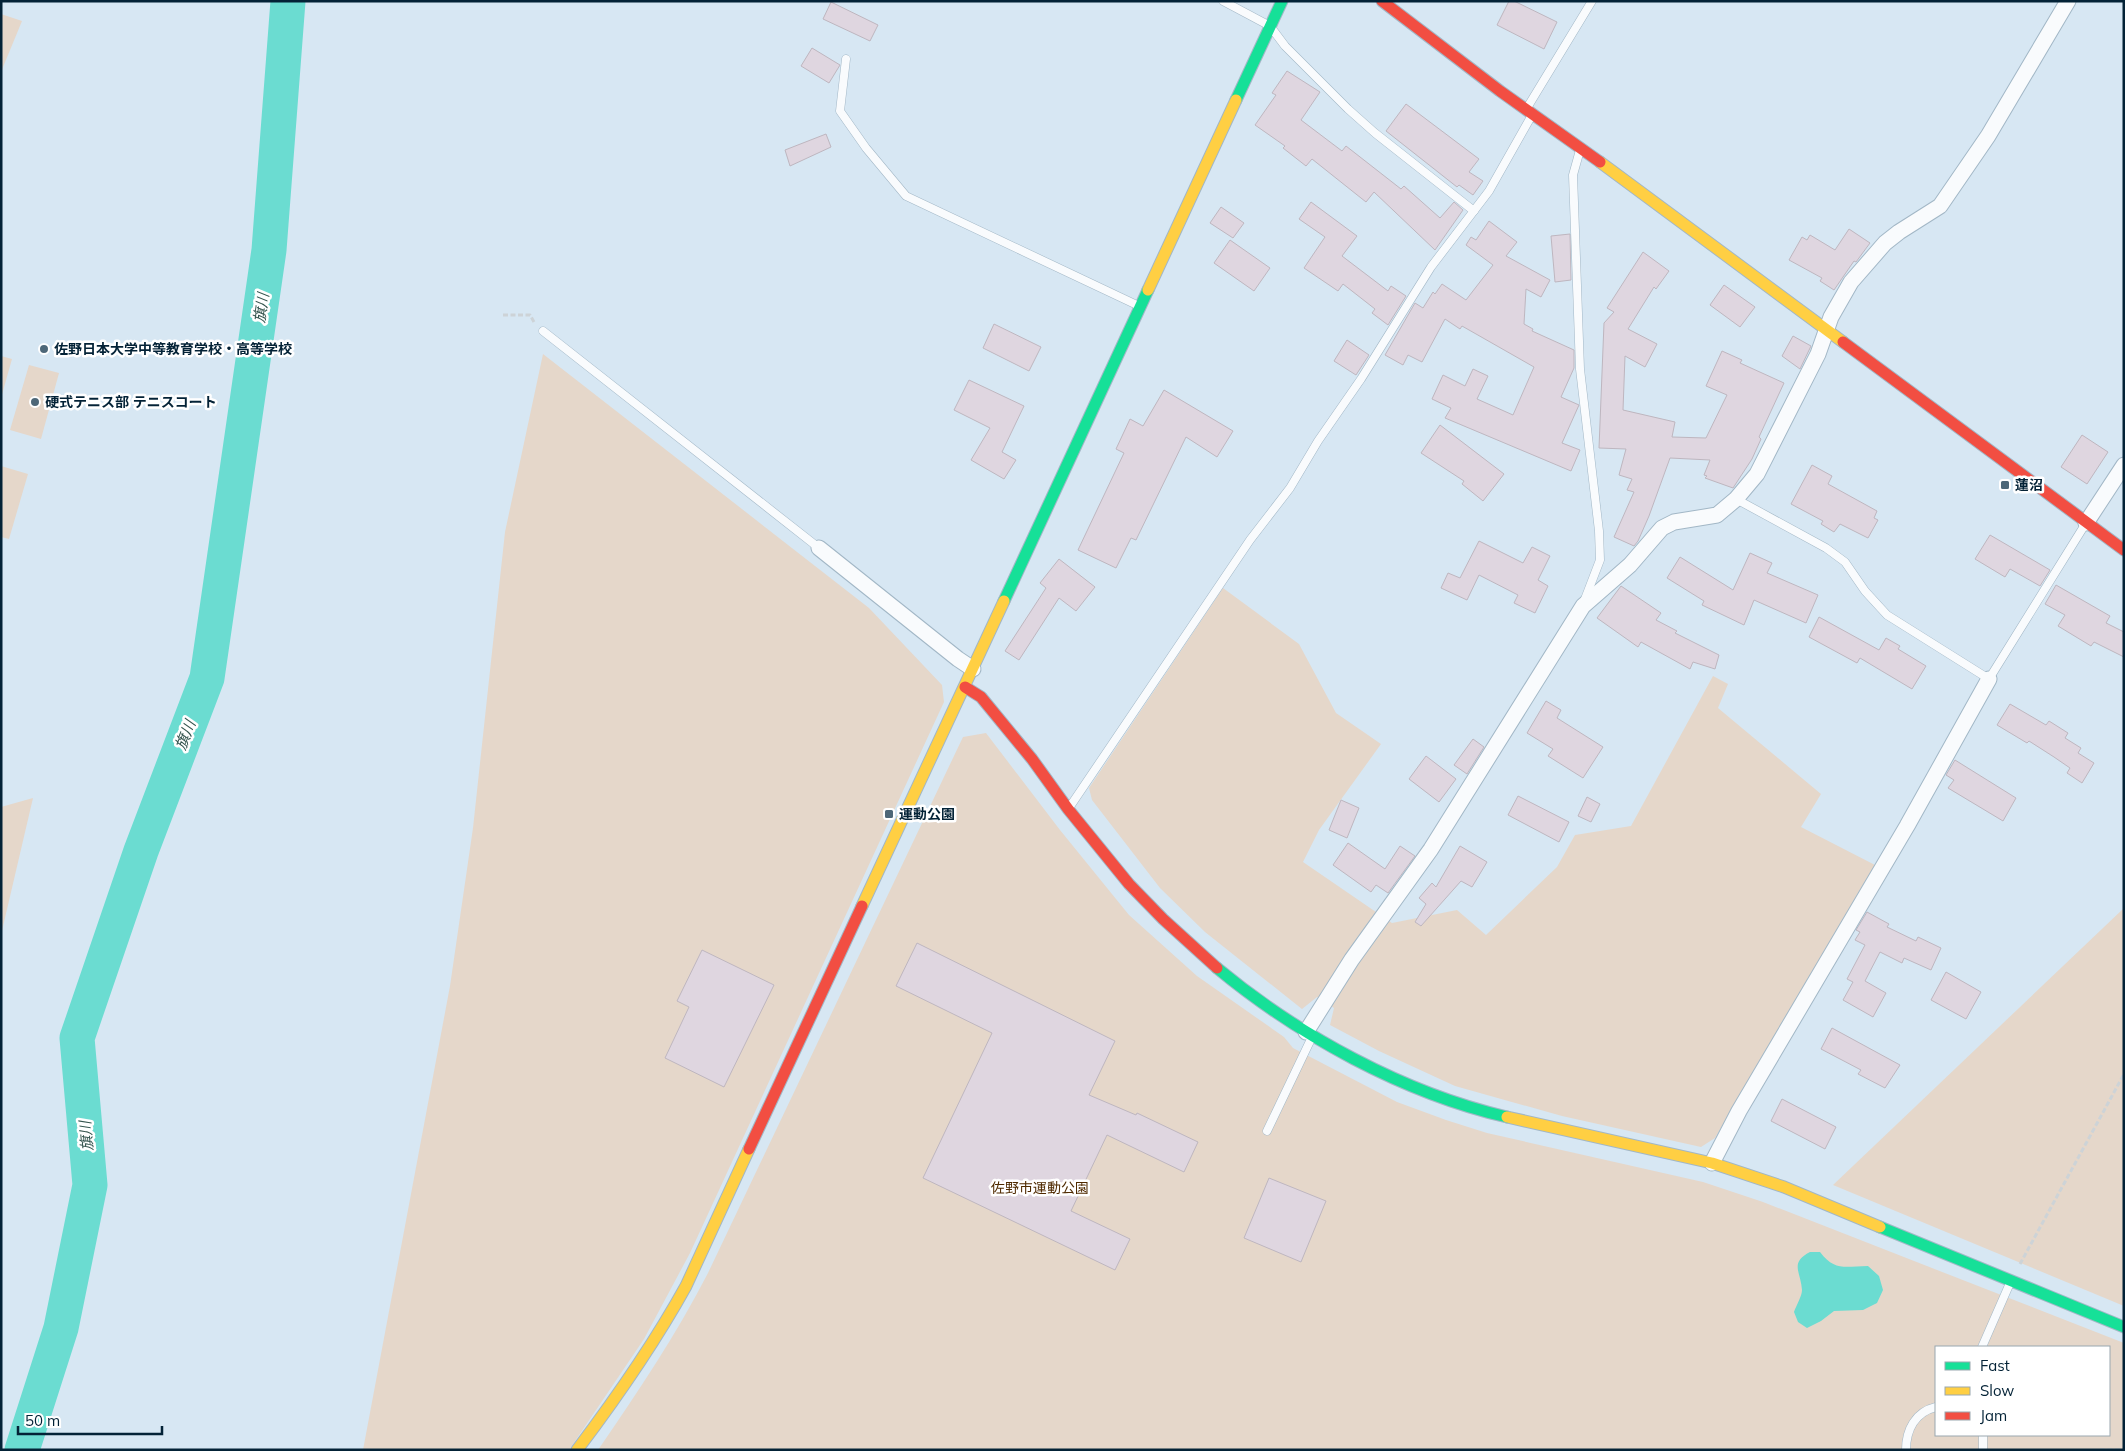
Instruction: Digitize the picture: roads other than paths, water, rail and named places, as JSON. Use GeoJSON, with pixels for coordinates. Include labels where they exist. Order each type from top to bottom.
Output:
{"type":"FeatureCollection","features":[{"type":"Feature","properties":{"kind":"street"},"geometry":{"type":"LineString","coordinates":[[578,1450],[645,1356],[665,1325],[686,1286],[1282,1]]}},
{"type":"Feature","properties":{"kind":"street"},"geometry":{"type":"LineString","coordinates":[[1382,1],[2124,550]]}},
{"type":"Feature","properties":{"kind":"street"},"geometry":{"type":"LineString","coordinates":[[1309,1033],[1352,960],[1431,849],[1583,606],[1630,565],[1662,528],[1674,522],[1717,515],[1736,499],[1761,466],[1818,354],[1832,317],[1851,282],[1898,232],[1940,206],[1988,136],[2068,1]]}},
{"type":"Feature","properties":{"kind":"street"},"geometry":{"type":"LineString","coordinates":[[2086,522],[2124,465]]}},
{"type":"Feature","properties":{"kind":"street"},"geometry":{"type":"LineString","coordinates":[[819,548],[973,669]]}},
{"type":"Feature","properties":{"kind":"street"},"geometry":{"type":"LineString","coordinates":[[1712,1163],[1739,1111],[1907,826],[1988,679]]}},
{"type":"Feature","properties":{"kind":"street"},"geometry":{"type":"LineString","coordinates":[[965,687],[981,697],[1032,759],[1068,809],[1129,884],[1198,952],[1264,1005],[1309,1033],[1376,1069],[1452,1101],[1499,1116],[1712,1163],[1784,1187],[2124,1327]]}},
{"type":"Feature","properties":{"kind":"lane"},"geometry":{"type":"LineString","coordinates":[[1223,1],[1270,26],[1284,46],[1348,109],[1375,133],[1474,211]]}},
{"type":"Feature","properties":{"kind":"lane"},"geometry":{"type":"LineString","coordinates":[[1068,809],[1250,540],[1290,488],[1318,441],[1361,379],[1431,267],[1489,191],[1530,112],[1592,1]]}},
{"type":"Feature","properties":{"kind":"lane"},"geometry":{"type":"LineString","coordinates":[[846,59],[840,111],[866,148],[906,196],[1139,306]]}},
{"type":"Feature","properties":{"kind":"lane"},"geometry":{"type":"LineString","coordinates":[[1581,148],[1573,175],[1580,370],[1600,531],[1600,560],[1583,606]]}},
{"type":"Feature","properties":{"kind":"lane"},"geometry":{"type":"LineString","coordinates":[[543,331],[819,548]]}},
{"type":"Feature","properties":{"kind":"lane"},"geometry":{"type":"LineString","coordinates":[[1736,499],[1826,548],[1845,562],[1865,591],[1887,615],[1988,679],[2086,522]]}},
{"type":"Feature","properties":{"kind":"lane"},"geometry":{"type":"LineString","coordinates":[[1267,1131],[1309,1033]]}},
{"type":"Feature","properties":{"kind":"lane"},"geometry":{"type":"LineString","coordinates":[[1982,1346],[2011,1280]]}},
{"type":"Feature","properties":{"kind":"lane"},"geometry":{"type":"LineString","coordinates":[[1906,1450],[1907,1437],[1911,1425],[1920,1415],[1935,1408]]}},
{"type":"Feature","properties":{"kind":"lane"},"geometry":{"type":"LineString","coordinates":[[1982,1436],[1983,1450]]}},
{"type":"Feature","properties":{"kind":"waterway","name":"旗川"},"geometry":{"type":"LineString","coordinates":[[22,1450],[61,1328],[90,1185],[77,1038],[141,851],[207,678],[269,250],[288,1]]}},
{"type":"Feature","properties":{"kind":"place","name":"佐野日本大学中等教育学校・高等学校"},"geometry":{"type":"Point","coordinates":[44,349]}},
{"type":"Feature","properties":{"kind":"place","name":"硬式テニス部 テニスコート"},"geometry":{"type":"Point","coordinates":[35,402]}},
{"type":"Feature","properties":{"kind":"place","name":"蓮沼"},"geometry":{"type":"Point","coordinates":[2005,485]}},
{"type":"Feature","properties":{"kind":"place","name":"運動公園"},"geometry":{"type":"Point","coordinates":[889,814]}},
{"type":"Feature","properties":{"kind":"park label","name":"佐野市運動公園"},"geometry":{"type":"Point","coordinates":[1040,1188]}}]}
